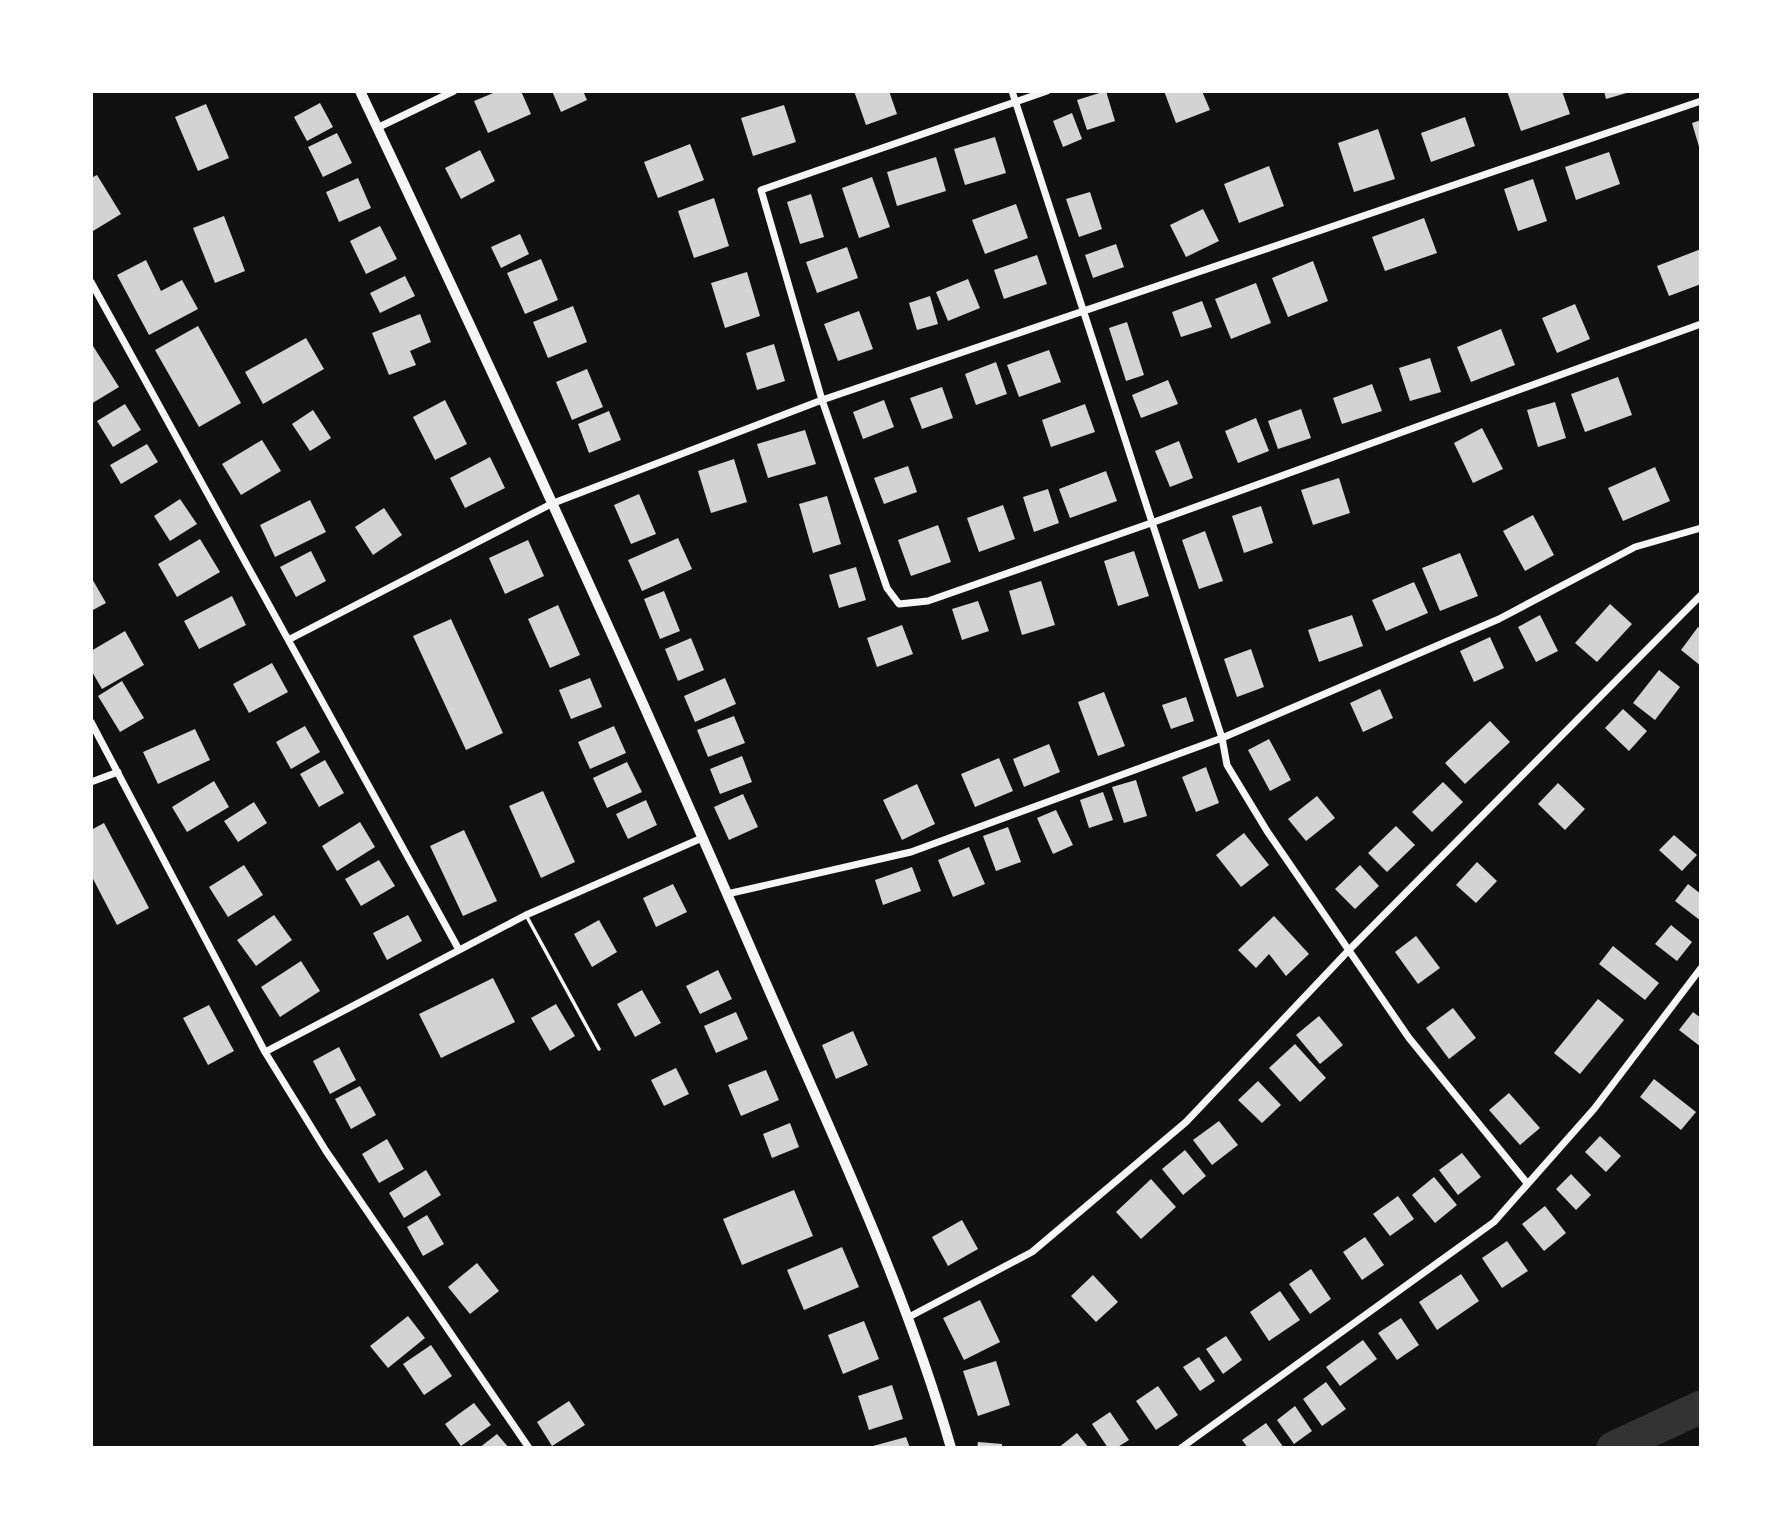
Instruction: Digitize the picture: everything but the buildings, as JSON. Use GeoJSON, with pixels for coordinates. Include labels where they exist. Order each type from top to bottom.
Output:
{"type":"FeatureCollection","features":[{"type":"Feature","properties":{"kind":"street"},"geometry":{"type":"LineString","coordinates":[[360,91],[727,894],[909,1317],[926,1361],[951,1448]]}},
{"type":"Feature","properties":{"kind":"street"},"geometry":{"type":"LineString","coordinates":[[377,128],[454,91]]}},
{"type":"Feature","properties":{"kind":"street"},"geometry":{"type":"LineString","coordinates":[[1012,91],[1154,523],[1222,738],[1227,765],[1267,831],[1409,1038],[1527,1183]]}},
{"type":"Feature","properties":{"kind":"street"},"geometry":{"type":"LineString","coordinates":[[1047,91],[761,190],[822,400],[887,588],[899,604],[928,601],[1154,523],[1701,324]]}},
{"type":"Feature","properties":{"kind":"street"},"geometry":{"type":"LineString","coordinates":[[290,639],[551,504],[822,400],[1701,101]]}},
{"type":"Feature","properties":{"kind":"street"},"geometry":{"type":"LineString","coordinates":[[91,282],[458,948]]}},
{"type":"Feature","properties":{"kind":"street"},"geometry":{"type":"LineString","coordinates":[[727,894],[911,852],[1222,738],[1499,619],[1635,548],[1701,528]]}},
{"type":"Feature","properties":{"kind":"street"},"geometry":{"type":"LineString","coordinates":[[909,1317],[1032,1252],[1186,1122],[1349,950],[1701,595]]}},
{"type":"Feature","properties":{"kind":"street"},"geometry":{"type":"LineString","coordinates":[[91,722],[265,1052],[326,1151],[530,1448]]}},
{"type":"Feature","properties":{"kind":"street"},"geometry":{"type":"LineString","coordinates":[[91,782],[118,772]]}},
{"type":"Feature","properties":{"kind":"street"},"geometry":{"type":"LineString","coordinates":[[265,1052],[458,948],[526,915],[702,838]]}},
{"type":"Feature","properties":{"kind":"street"},"geometry":{"type":"LineString","coordinates":[[1181,1448],[1494,1222],[1594,1109],[1701,968]]}},
{"type":"Feature","properties":{"kind":"lane"},"geometry":{"type":"LineString","coordinates":[[526,915],[599,1049]]}},
{"type":"Feature","properties":{"kind":"waterway"},"geometry":{"type":"LineString","coordinates":[[1613,1448],[1701,1407]]}}]}
